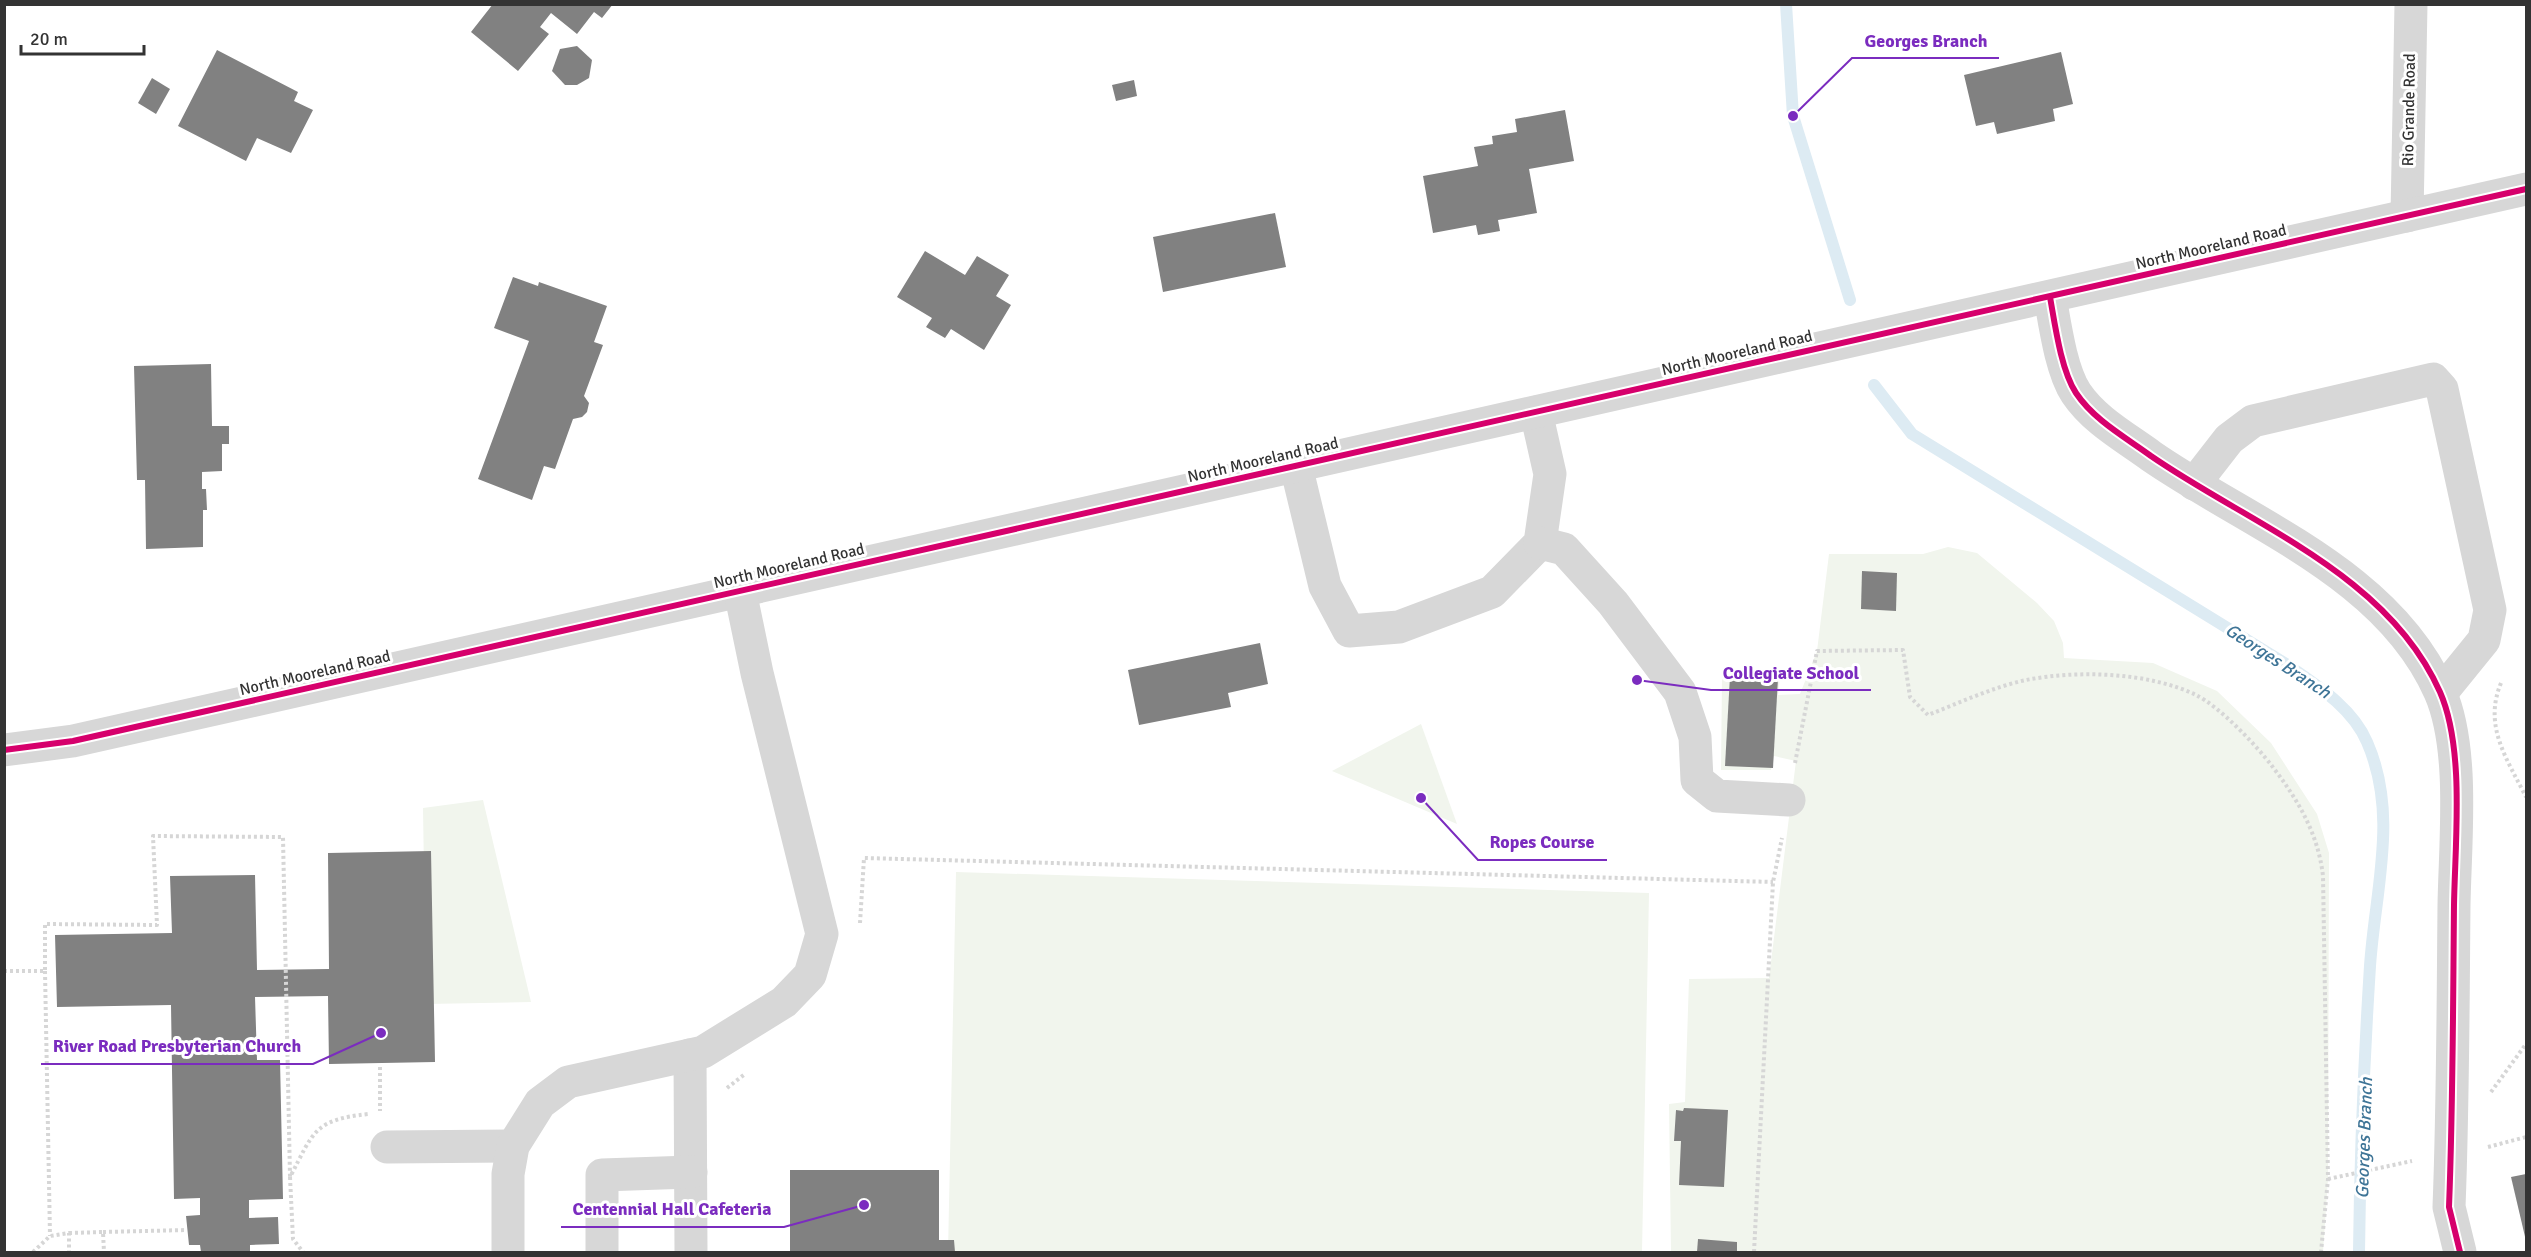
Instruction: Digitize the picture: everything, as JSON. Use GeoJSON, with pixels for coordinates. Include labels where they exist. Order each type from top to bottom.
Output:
{"type":"FeatureCollection","features":[{"type":"Feature","properties":{"kind":"street","name":"Rio Grande Road"},"geometry":{"type":"LineString","coordinates":[[2407,216],[2411,4]]}},
{"type":"Feature","properties":{"kind":"street","name":"North Mooreland Road"},"geometry":{"type":"LineString","coordinates":[[4,750],[73,741],[2526,189]]}},
{"type":"Feature","properties":{"kind":"street"},"geometry":{"type":"LineString","coordinates":[[2050,297],[2069,381],[2076,393],[2103,422],[2194,484],[2339,575],[2390,616],[2423,659],[2441,693],[2453,734],[2455,802],[2449,1207],[2460,1252]]}},
{"type":"Feature","properties":{"kind":"street"},"geometry":{"type":"LineString","coordinates":[[2194,484],[2229,439],[2253,421],[2433,380],[2442,389],[2490,610],[2484,640],[2441,693]]}},
{"type":"Feature","properties":{"kind":"street"},"geometry":{"type":"LineString","coordinates":[[1296,466],[1325,586],[1349,631],[1399,627],[1492,592],[1540,543],[1551,474],[1536,412]]}},
{"type":"Feature","properties":{"kind":"street"},"geometry":{"type":"LineString","coordinates":[[1540,543],[1563,549],[1613,603],[1680,692],[1695,737],[1697,780],[1717,796],[1789,800]]}},
{"type":"Feature","properties":{"kind":"street"},"geometry":{"type":"LineString","coordinates":[[508,1252],[508,1174],[513,1146],[540,1103],[568,1082],[703,1052],[784,1002],[810,975],[822,934],[757,672],[740,591]]}},
{"type":"Feature","properties":{"kind":"street"},"geometry":{"type":"LineString","coordinates":[[690,1055],[692,1252]]}},
{"type":"Feature","properties":{"kind":"street"},"geometry":{"type":"LineString","coordinates":[[387,1147],[513,1146]]}},
{"type":"Feature","properties":{"kind":"street"},"geometry":{"type":"LineString","coordinates":[[602,1252],[602,1175],[691,1172]]}},
{"type":"Feature","properties":{"kind":"path"},"geometry":{"type":"LineString","coordinates":[[1754,1252],[1773,882],[1817,651],[1903,650],[1910,697],[1928,715],[2026,680],[2092,675],[2152,679],[2198,696],[2253,741],[2294,796],[2320,849],[2323,876],[2330,1178],[2321,1252]]}},
{"type":"Feature","properties":{"kind":"path"},"geometry":{"type":"LineString","coordinates":[[2504,677],[2499,685],[2494,720],[2497,739],[2526,796]]}},
{"type":"Feature","properties":{"kind":"path"},"geometry":{"type":"LineString","coordinates":[[50,1236],[45,924],[157,925],[153,836],[283,837],[290,1177],[293,1239],[303,1252]]}},
{"type":"Feature","properties":{"kind":"path"},"geometry":{"type":"LineString","coordinates":[[858,929],[862,918],[864,858],[1773,882]]}},
{"type":"Feature","properties":{"kind":"path"},"geometry":{"type":"LineString","coordinates":[[4,971],[45,971]]}},
{"type":"Feature","properties":{"kind":"path"},"geometry":{"type":"LineString","coordinates":[[2487,1099],[2526,1044]]}},
{"type":"Feature","properties":{"kind":"path"},"geometry":{"type":"LineString","coordinates":[[290,1177],[313,1133],[336,1118],[380,1112],[380,1067]]}},
{"type":"Feature","properties":{"kind":"path"},"geometry":{"type":"LineString","coordinates":[[720,1094],[748,1072]]}},
{"type":"Feature","properties":{"kind":"path"},"geometry":{"type":"LineString","coordinates":[[2330,1178],[2409,1161]]}},
{"type":"Feature","properties":{"kind":"path"},"geometry":{"type":"LineString","coordinates":[[33,1252],[50,1236],[69,1233],[187,1230]]}},
{"type":"Feature","properties":{"kind":"path"},"geometry":{"type":"LineString","coordinates":[[103,1232],[104,1252]]}},
{"type":"Feature","properties":{"kind":"path"},"geometry":{"type":"LineString","coordinates":[[69,1233],[69,1252]]}},
{"type":"Feature","properties":{"kind":"shaded area"},"geometry":{"type":"Polygon","coordinates":[[[1948,547],[1977,553],[2037,603],[2054,621],[2063,643],[2064,658],[2153,663],[2217,691],[2271,743],[2317,814],[2329,853],[2328,1179],[2323,1252],[1671,1252],[1669,1104],[1685,1102],[1689,979],[1769,978],[1796,761],[1774,756],[1771,770],[1721,770],[1722,674],[1780,676],[1778,695],[1800,694],[1817,651],[1829,554],[1923,554],[1948,547]]]}},
{"type":"Feature","properties":{"kind":"shaded area"},"geometry":{"type":"Polygon","coordinates":[[[1421,724],[1457,824],[1332,771],[1421,724]]]}},
{"type":"Feature","properties":{"kind":"shaded area"},"geometry":{"type":"Polygon","coordinates":[[[483,800],[531,1002],[426,1004],[423,808],[483,800]]]}},
{"type":"Feature","properties":{"kind":"shaded area"},"geometry":{"type":"Polygon","coordinates":[[[956,872],[1649,893],[1642,1252],[948,1252],[956,872]]]}},
{"type":"Feature","properties":{"kind":"building"},"geometry":{"type":"Polygon","coordinates":[[[493,4],[613,4],[602,18],[594,12],[577,34],[551,13],[540,27],[549,34],[518,71],[471,32],[493,4]]]}},
{"type":"Feature","properties":{"kind":"building"},"geometry":{"type":"Polygon","coordinates":[[[577,46],[592,60],[589,78],[577,85],[565,85],[552,71],[560,49],[577,46]]]}},
{"type":"Feature","properties":{"kind":"building"},"geometry":{"type":"Polygon","coordinates":[[[217,50],[298,92],[294,101],[313,110],[291,153],[257,138],[246,161],[178,126],[217,50]]]}},
{"type":"Feature","properties":{"kind":"building"},"geometry":{"type":"Polygon","coordinates":[[[2061,52],[2073,104],[2053,109],[2055,121],[1997,134],[1994,122],[1976,126],[1964,75],[2061,52]]]}},
{"type":"Feature","properties":{"kind":"building"},"geometry":{"type":"Polygon","coordinates":[[[152,78],[170,89],[156,114],[138,103],[152,78]]]}},
{"type":"Feature","properties":{"kind":"building"},"geometry":{"type":"Polygon","coordinates":[[[1134,80],[1137,96],[1116,101],[1112,85],[1134,80]]]}},
{"type":"Feature","properties":{"kind":"building"},"geometry":{"type":"Polygon","coordinates":[[[1565,110],[1574,161],[1529,169],[1537,213],[1498,220],[1500,231],[1478,235],[1476,225],[1433,233],[1423,176],[1478,166],[1474,147],[1493,144],[1492,136],[1517,132],[1515,119],[1565,110]]]}},
{"type":"Feature","properties":{"kind":"building"},"geometry":{"type":"Polygon","coordinates":[[[1275,213],[1286,267],[1163,292],[1153,237],[1275,213]]]}},
{"type":"Feature","properties":{"kind":"building"},"geometry":{"type":"Polygon","coordinates":[[[925,251],[965,275],[977,256],[1009,275],[996,296],[1011,305],[984,350],[951,329],[945,338],[926,327],[932,318],[897,297],[925,251]]]}},
{"type":"Feature","properties":{"kind":"building"},"geometry":{"type":"Polygon","coordinates":[[[513,277],[538,286],[539,282],[607,306],[594,342],[603,345],[584,396],[589,403],[587,412],[582,417],[573,419],[555,469],[544,466],[532,500],[478,479],[529,341],[494,328],[513,277]]]}},
{"type":"Feature","properties":{"kind":"building"},"geometry":{"type":"Polygon","coordinates":[[[211,364],[212,426],[229,426],[229,444],[222,444],[222,471],[202,472],[202,489],[206,489],[207,510],[203,510],[203,547],[146,549],[145,480],[137,480],[134,366],[211,364]]]}},
{"type":"Feature","properties":{"kind":"building"},"geometry":{"type":"Polygon","coordinates":[[[1862,571],[1897,573],[1896,611],[1861,609],[1862,571]]]}},
{"type":"Feature","properties":{"kind":"building"},"geometry":{"type":"Polygon","coordinates":[[[1260,643],[1268,684],[1228,693],[1231,707],[1139,725],[1128,670],[1260,643]]]}},
{"type":"Feature","properties":{"kind":"building"},"geometry":{"type":"Polygon","coordinates":[[[1730,676],[1778,678],[1773,768],[1725,766],[1730,676]]]}},
{"type":"Feature","properties":{"kind":"building"},"geometry":{"type":"Polygon","coordinates":[[[431,851],[435,1062],[329,1064],[328,996],[255,997],[257,1060],[280,1060],[283,1199],[249,1200],[249,1218],[278,1217],[279,1244],[250,1245],[250,1252],[201,1252],[200,1245],[189,1245],[186,1216],[200,1215],[200,1198],[174,1199],[171,1005],[57,1007],[55,935],[172,933],[170,876],[255,875],[257,970],[329,969],[328,853],[431,851]]]}},
{"type":"Feature","properties":{"kind":"building"},"geometry":{"type":"Polygon","coordinates":[[[1684,1108],[1728,1110],[1724,1187],[1679,1185],[1681,1141],[1674,1141],[1676,1110],[1683,1111],[1684,1108]]]}},
{"type":"Feature","properties":{"kind":"building"},"geometry":{"type":"Polygon","coordinates":[[[790,1170],[939,1170],[939,1240],[954,1240],[955,1252],[790,1252],[790,1170]]]}},
{"type":"Feature","properties":{"kind":"building"},"geometry":{"type":"Polygon","coordinates":[[[2526,1174],[2526,1241],[2511,1177],[2526,1174]]]}},
{"type":"Feature","properties":{"kind":"building"},"geometry":{"type":"Polygon","coordinates":[[[1698,1239],[1737,1242],[1737,1252],[1697,1252],[1698,1239]]]}},
{"type":"Feature","properties":{"kind":"waterway","name":"Georges Branch"},"geometry":{"type":"LineString","coordinates":[[1786,4],[1793,116],[1850,300]]}},
{"type":"Feature","properties":{"kind":"waterway","name":"Georges Branch"},"geometry":{"type":"LineString","coordinates":[[1874,385],[1912,434],[2286,664],[2343,707],[2360,729],[2377,769],[2382,797],[2383,825],[2380,881],[2370,966],[2361,1145],[2359,1252]]}},
{"type":"Feature","properties":{"kind":"cycle path"},"geometry":{"type":"LineString","coordinates":[[4,750],[73,741],[2526,189]]}},
{"type":"Feature","properties":{"kind":"cycle path"},"geometry":{"type":"LineString","coordinates":[[2050,297],[2066,372],[2083,403],[2110,428],[2151,456],[2314,556],[2352,584],[2387,615],[2417,651],[2440,692],[2448,715],[2456,768],[2457,825],[2449,1207],[2460,1252]]}},
{"type":"Feature","properties":{"kind":"place","name":"Georges Branch"},"geometry":{"type":"Point","coordinates":[1793,116]}},
{"type":"Feature","properties":{"kind":"place","name":"Collegiate School"},"geometry":{"type":"Point","coordinates":[1637,680]}},
{"type":"Feature","properties":{"kind":"place","name":"Ropes Course"},"geometry":{"type":"Point","coordinates":[1421,798]}},
{"type":"Feature","properties":{"kind":"place","name":"River Road Presbyterian Church"},"geometry":{"type":"Point","coordinates":[381,1033]}},
{"type":"Feature","properties":{"kind":"place","name":"Centennial Hall Cafeteria"},"geometry":{"type":"Point","coordinates":[864,1205]}}]}
